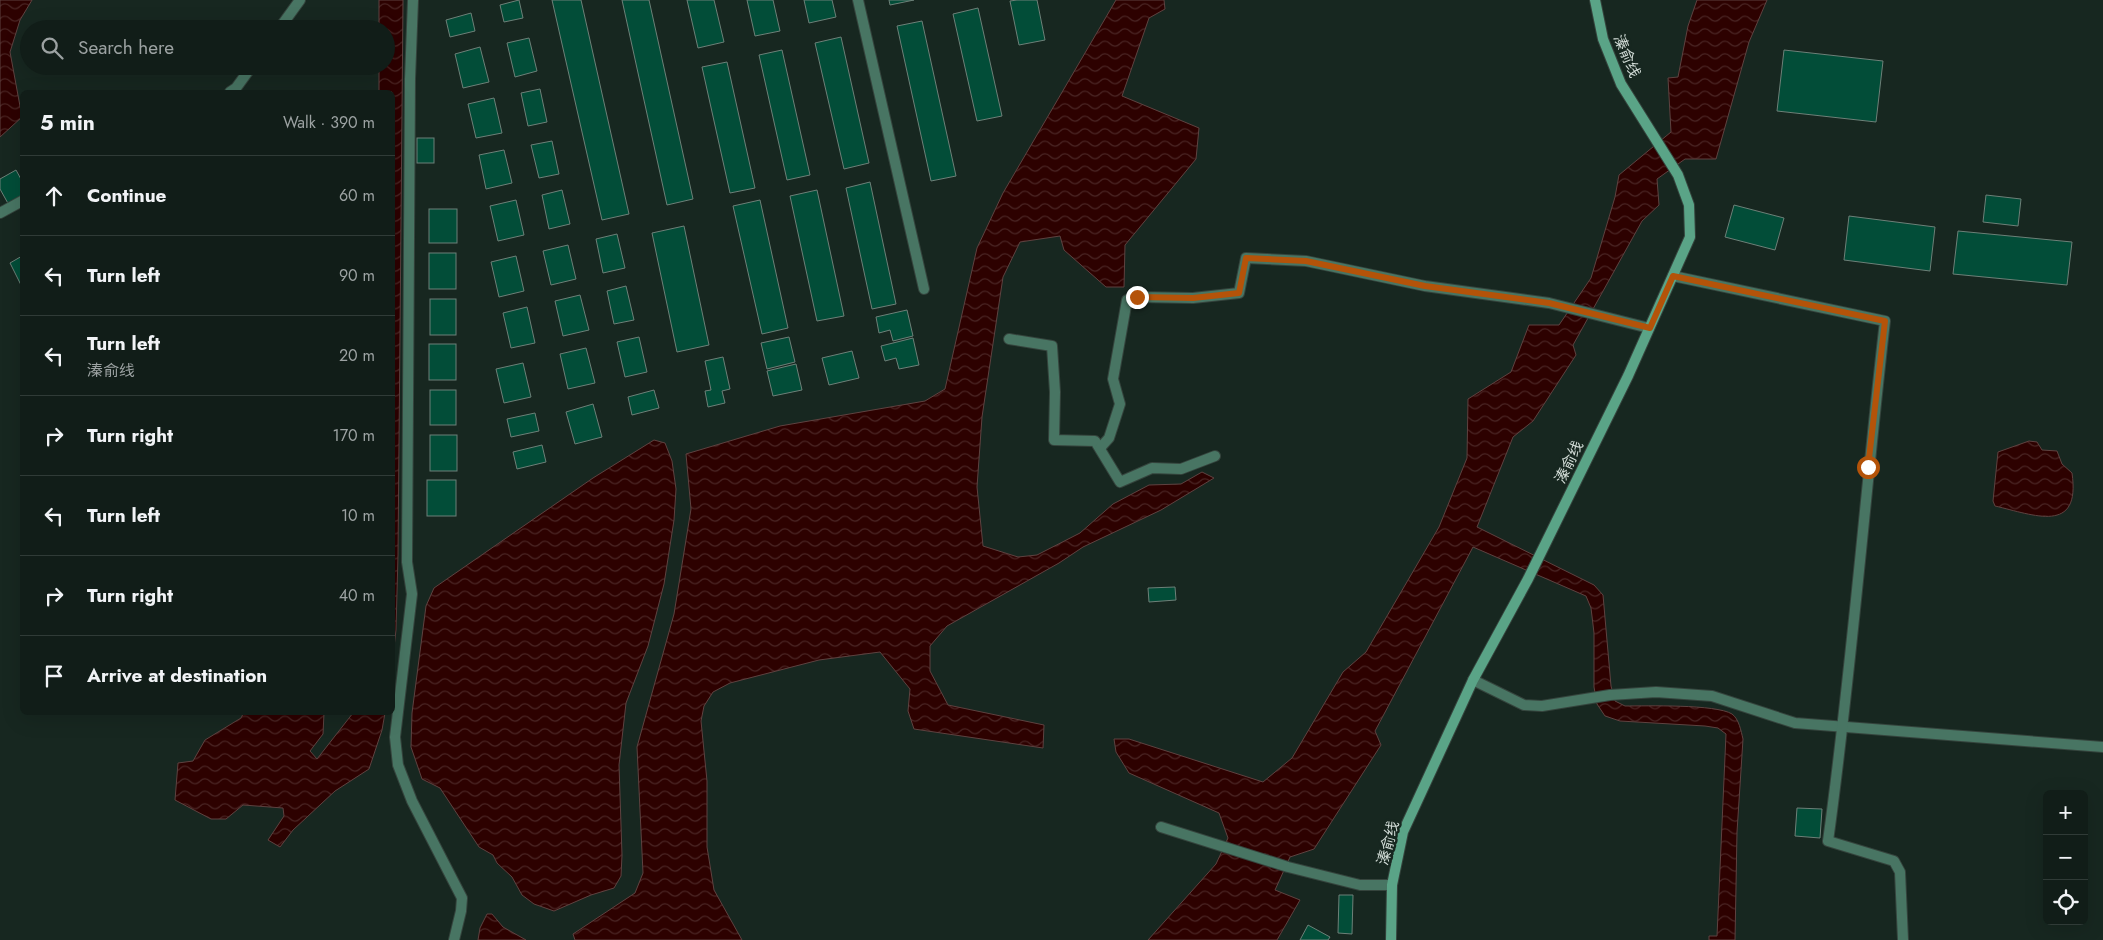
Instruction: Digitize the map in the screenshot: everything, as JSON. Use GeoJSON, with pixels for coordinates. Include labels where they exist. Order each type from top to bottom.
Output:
{"type":"FeatureCollection","features":[{"type":"Feature","properties":{"kind":"main road","name":"溱俞线"},"geometry":{"type":"LineString","coordinates":[[1391,940],[1392,885],[1403,832],[1473,680],[1528,579],[1628,376],[1690,237],[1689,206],[1678,175],[1621,84],[1603,39],[1595,0]]}},
{"type":"Feature","properties":{"kind":"street"},"geometry":{"type":"LineString","coordinates":[[286,20],[300,0]]}},
{"type":"Feature","properties":{"kind":"street"},"geometry":{"type":"LineString","coordinates":[[413,0],[410,79],[407,552],[412,594],[395,737],[398,765],[412,801],[462,898],[454,940]]}},
{"type":"Feature","properties":{"kind":"street"},"geometry":{"type":"LineString","coordinates":[[858,0],[924,289]]}},
{"type":"Feature","properties":{"kind":"street"},"geometry":{"type":"LineString","coordinates":[[233,90],[245,75]]}},
{"type":"Feature","properties":{"kind":"street"},"geometry":{"type":"LineString","coordinates":[[0,213],[20,202]]}},
{"type":"Feature","properties":{"kind":"street"},"geometry":{"type":"LineString","coordinates":[[1100,448],[1109,438],[1120,404],[1112,379],[1127,300],[1137,297],[1193,298],[1239,293],[1246,258],[1306,261],[1425,286],[1549,303],[1650,328]]}},
{"type":"Feature","properties":{"kind":"street"},"geometry":{"type":"LineString","coordinates":[[1673,276],[1885,321],[1868,467],[1844,728],[1828,841],[1894,861],[1900,872],[1903,940]]}},
{"type":"Feature","properties":{"kind":"street"},"geometry":{"type":"LineString","coordinates":[[1009,339],[1052,346],[1055,392],[1054,440],[1095,441],[1120,482],[1152,468],[1181,469],[1215,456]]}},
{"type":"Feature","properties":{"kind":"street"},"geometry":{"type":"LineString","coordinates":[[1473,680],[1524,705],[1542,706],[1610,695],[1656,692],[1712,696],[1795,723],[2103,747]]}},
{"type":"Feature","properties":{"kind":"street"},"geometry":{"type":"LineString","coordinates":[[1161,827],[1288,867],[1360,885],[1392,885]]}},
{"type":"Feature","properties":{"kind":"water"},"geometry":{"type":"Polygon","coordinates":[[[0,0],[32,0],[20,20],[10,52],[20,106],[20,119],[0,137],[0,0]]]}},
{"type":"Feature","properties":{"kind":"water"},"geometry":{"type":"Polygon","coordinates":[[[379,0],[403,0],[398,555],[395,639],[395,90],[379,90],[379,75],[395,75],[395,20],[379,20],[379,0]]]}},
{"type":"Feature","properties":{"kind":"water"},"geometry":{"type":"Polygon","coordinates":[[[1116,0],[1164,0],[1165,9],[1149,18],[1122,96],[1199,128],[1196,159],[1125,245],[1124,287],[1106,287],[1064,250],[1060,236],[1020,242],[1003,277],[982,417],[977,487],[983,546],[1018,557],[1037,555],[1080,533],[1113,504],[1149,485],[1181,484],[1202,472],[1214,478],[1161,510],[1083,547],[1059,563],[947,626],[930,646],[930,671],[948,705],[1044,725],[1043,748],[914,729],[908,711],[910,689],[880,652],[819,660],[730,683],[713,692],[704,706],[701,721],[707,781],[707,847],[714,890],[742,940],[575,940],[573,934],[635,893],[643,873],[637,747],[674,614],[691,509],[686,454],[780,426],[925,401],[945,389],[977,248],[1003,193],[1116,0]]]}},
{"type":"Feature","properties":{"kind":"water"},"geometry":{"type":"Polygon","coordinates":[[[1697,0],[1767,0],[1749,42],[1716,159],[1685,159],[1657,179],[1659,205],[1642,221],[1573,345],[1576,355],[1533,421],[1513,437],[1477,527],[1594,585],[1603,595],[1611,686],[1615,701],[1625,706],[1680,706],[1711,709],[1732,714],[1736,719],[1743,739],[1737,832],[1735,940],[1709,940],[1709,936],[1717,936],[1726,734],[1718,728],[1705,726],[1620,721],[1605,716],[1597,704],[1594,687],[1594,633],[1591,608],[1586,596],[1473,547],[1375,731],[1381,745],[1314,849],[1290,857],[1275,890],[1300,900],[1277,940],[1148,940],[1216,864],[1228,838],[1219,813],[1129,773],[1116,752],[1114,739],[1129,739],[1263,782],[1292,758],[1343,672],[1366,652],[1439,527],[1467,458],[1468,399],[1511,372],[1529,325],[1559,325],[1591,278],[1615,197],[1619,175],[1671,132],[1668,78],[1678,77],[1688,26],[1697,0]]]}},
{"type":"Feature","properties":{"kind":"water"},"geometry":{"type":"Polygon","coordinates":[[[654,440],[665,443],[672,461],[676,489],[674,520],[664,584],[648,646],[626,703],[619,765],[621,876],[614,888],[591,895],[554,911],[534,904],[522,895],[512,877],[497,863],[493,855],[479,847],[440,788],[422,779],[411,747],[412,713],[426,606],[434,588],[593,478],[654,440]]]}},
{"type":"Feature","properties":{"kind":"water"},"geometry":{"type":"Polygon","coordinates":[[[2029,441],[2037,442],[2042,450],[2057,451],[2062,464],[2072,473],[2073,493],[2069,506],[2062,513],[2052,516],[2039,516],[1995,506],[1993,501],[1998,452],[2029,441]]]}},
{"type":"Feature","properties":{"kind":"water"},"geometry":{"type":"Polygon","coordinates":[[[242,715],[324,715],[323,734],[310,751],[317,759],[351,715],[385,715],[382,730],[369,769],[335,791],[293,830],[280,847],[268,840],[284,816],[283,808],[243,805],[226,819],[211,819],[175,800],[178,763],[193,761],[205,740],[241,718],[242,715]]]}},
{"type":"Feature","properties":{"kind":"water"},"geometry":{"type":"Polygon","coordinates":[[[487,914],[492,914],[503,927],[526,940],[478,940],[480,928],[487,914]]]}},
{"type":"Feature","properties":{"kind":"building"},"geometry":{"type":"Polygon","coordinates":[[[519,0],[523,18],[504,22],[500,5],[519,0]]]}},
{"type":"Feature","properties":{"kind":"building"},"geometry":{"type":"Polygon","coordinates":[[[552,0],[581,0],[629,214],[602,220],[552,0]]]}},
{"type":"Feature","properties":{"kind":"building"},"geometry":{"type":"Polygon","coordinates":[[[622,0],[649,0],[693,199],[667,205],[622,0]]]}},
{"type":"Feature","properties":{"kind":"building"},"geometry":{"type":"Polygon","coordinates":[[[687,0],[714,0],[724,42],[698,48],[687,0]]]}},
{"type":"Feature","properties":{"kind":"building"},"geometry":{"type":"Polygon","coordinates":[[[747,0],[773,0],[780,31],[755,36],[747,0]]]}},
{"type":"Feature","properties":{"kind":"building"},"geometry":{"type":"Polygon","coordinates":[[[804,0],[832,0],[836,17],[809,23],[804,0]]]}},
{"type":"Feature","properties":{"kind":"building"},"geometry":{"type":"Polygon","coordinates":[[[889,0],[914,0],[890,5],[889,0]]]}},
{"type":"Feature","properties":{"kind":"building"},"geometry":{"type":"Polygon","coordinates":[[[1037,0],[1045,40],[1019,45],[1010,1],[1037,0]]]}},
{"type":"Feature","properties":{"kind":"building"},"geometry":{"type":"Polygon","coordinates":[[[978,8],[1002,116],[977,121],[953,14],[978,8]]]}},
{"type":"Feature","properties":{"kind":"building"},"geometry":{"type":"Polygon","coordinates":[[[471,13],[475,31],[450,37],[446,20],[471,13]]]}},
{"type":"Feature","properties":{"kind":"building"},"geometry":{"type":"Polygon","coordinates":[[[922,21],[956,176],[931,181],[897,26],[922,21]]]}},
{"type":"Feature","properties":{"kind":"building"},"geometry":{"type":"Polygon","coordinates":[[[841,37],[869,163],[844,169],[815,43],[841,37]]]}},
{"type":"Feature","properties":{"kind":"building"},"geometry":{"type":"Polygon","coordinates":[[[529,38],[537,71],[515,77],[507,43],[529,38]]]}},
{"type":"Feature","properties":{"kind":"building"},"geometry":{"type":"Polygon","coordinates":[[[480,47],[489,82],[463,88],[455,54],[480,47]]]}},
{"type":"Feature","properties":{"kind":"building"},"geometry":{"type":"Polygon","coordinates":[[[782,50],[810,175],[787,180],[759,55],[782,50]]]}},
{"type":"Feature","properties":{"kind":"building"},"geometry":{"type":"Polygon","coordinates":[[[1784,50],[1883,61],[1876,122],[1777,111],[1784,50]]]}},
{"type":"Feature","properties":{"kind":"building"},"geometry":{"type":"Polygon","coordinates":[[[727,62],[755,188],[730,193],[702,67],[727,62]]]}},
{"type":"Feature","properties":{"kind":"building"},"geometry":{"type":"Polygon","coordinates":[[[540,89],[547,122],[528,126],[521,93],[540,89]]]}},
{"type":"Feature","properties":{"kind":"building"},"geometry":{"type":"Polygon","coordinates":[[[494,98],[502,133],[476,138],[468,104],[494,98]]]}},
{"type":"Feature","properties":{"kind":"building"},"geometry":{"type":"Polygon","coordinates":[[[417,138],[434,138],[434,163],[417,163],[417,138]]]}},
{"type":"Feature","properties":{"kind":"building"},"geometry":{"type":"Polygon","coordinates":[[[552,141],[559,174],[539,178],[531,145],[552,141]]]}},
{"type":"Feature","properties":{"kind":"building"},"geometry":{"type":"Polygon","coordinates":[[[504,150],[512,183],[486,189],[479,155],[504,150]]]}},
{"type":"Feature","properties":{"kind":"building"},"geometry":{"type":"Polygon","coordinates":[[[16,170],[20,177],[20,202],[10,207],[0,189],[0,179],[16,170]]]}},
{"type":"Feature","properties":{"kind":"building"},"geometry":{"type":"Polygon","coordinates":[[[870,182],[896,304],[872,309],[846,188],[870,182]]]}},
{"type":"Feature","properties":{"kind":"building"},"geometry":{"type":"Polygon","coordinates":[[[562,190],[570,224],[549,229],[542,195],[562,190]]]}},
{"type":"Feature","properties":{"kind":"building"},"geometry":{"type":"Polygon","coordinates":[[[817,190],[844,316],[817,321],[790,196],[817,190]]]}},
{"type":"Feature","properties":{"kind":"building"},"geometry":{"type":"Polygon","coordinates":[[[1986,195],[2021,199],[2018,226],[1983,222],[1986,195]]]}},
{"type":"Feature","properties":{"kind":"building"},"geometry":{"type":"Polygon","coordinates":[[[516,200],[524,235],[498,241],[490,206],[516,200]]]}},
{"type":"Feature","properties":{"kind":"building"},"geometry":{"type":"Polygon","coordinates":[[[760,200],[788,328],[762,334],[733,206],[760,200]]]}},
{"type":"Feature","properties":{"kind":"building"},"geometry":{"type":"Polygon","coordinates":[[[1734,205],[1784,218],[1775,250],[1725,237],[1734,205]]]}},
{"type":"Feature","properties":{"kind":"building"},"geometry":{"type":"Polygon","coordinates":[[[429,209],[457,209],[457,243],[429,243],[429,209]]]}},
{"type":"Feature","properties":{"kind":"building"},"geometry":{"type":"Polygon","coordinates":[[[1849,216],[1935,227],[1930,271],[1844,260],[1849,216]]]}},
{"type":"Feature","properties":{"kind":"building"},"geometry":{"type":"Polygon","coordinates":[[[684,226],[709,345],[677,352],[652,233],[684,226]]]}},
{"type":"Feature","properties":{"kind":"building"},"geometry":{"type":"Polygon","coordinates":[[[1958,231],[2072,242],[2067,285],[1953,274],[1958,231]]]}},
{"type":"Feature","properties":{"kind":"building"},"geometry":{"type":"Polygon","coordinates":[[[617,234],[625,268],[603,273],[596,239],[617,234]]]}},
{"type":"Feature","properties":{"kind":"building"},"geometry":{"type":"Polygon","coordinates":[[[568,245],[576,279],[551,285],[543,251],[568,245]]]}},
{"type":"Feature","properties":{"kind":"building"},"geometry":{"type":"Polygon","coordinates":[[[429,253],[456,253],[456,289],[429,289],[429,253]]]}},
{"type":"Feature","properties":{"kind":"building"},"geometry":{"type":"Polygon","coordinates":[[[516,256],[524,291],[499,297],[491,262],[516,256]]]}},
{"type":"Feature","properties":{"kind":"building"},"geometry":{"type":"Polygon","coordinates":[[[20,257],[20,283],[10,263],[20,257]]]}},
{"type":"Feature","properties":{"kind":"building"},"geometry":{"type":"Polygon","coordinates":[[[626,286],[634,320],[614,324],[607,291],[626,286]]]}},
{"type":"Feature","properties":{"kind":"building"},"geometry":{"type":"Polygon","coordinates":[[[580,295],[589,330],[563,336],[555,301],[580,295]]]}},
{"type":"Feature","properties":{"kind":"building"},"geometry":{"type":"Polygon","coordinates":[[[430,299],[456,299],[456,335],[430,335],[430,299]]]}},
{"type":"Feature","properties":{"kind":"building"},"geometry":{"type":"Polygon","coordinates":[[[527,307],[535,343],[511,348],[503,313],[527,307]]]}},
{"type":"Feature","properties":{"kind":"building"},"geometry":{"type":"Polygon","coordinates":[[[907,310],[913,336],[893,341],[890,330],[879,333],[876,317],[907,310]]]}},
{"type":"Feature","properties":{"kind":"building"},"geometry":{"type":"Polygon","coordinates":[[[639,337],[647,372],[625,377],[617,342],[639,337]]]}},
{"type":"Feature","properties":{"kind":"building"},"geometry":{"type":"Polygon","coordinates":[[[789,337],[795,362],[767,369],[761,343],[789,337]]]}},
{"type":"Feature","properties":{"kind":"building"},"geometry":{"type":"Polygon","coordinates":[[[913,338],[919,365],[899,369],[896,358],[885,361],[881,346],[913,338]]]}},
{"type":"Feature","properties":{"kind":"building"},"geometry":{"type":"Polygon","coordinates":[[[429,344],[456,344],[456,380],[429,380],[429,344]]]}},
{"type":"Feature","properties":{"kind":"building"},"geometry":{"type":"Polygon","coordinates":[[[586,348],[595,383],[568,389],[560,354],[586,348]]]}},
{"type":"Feature","properties":{"kind":"building"},"geometry":{"type":"Polygon","coordinates":[[[852,351],[859,378],[829,385],[822,358],[852,351]]]}},
{"type":"Feature","properties":{"kind":"building"},"geometry":{"type":"Polygon","coordinates":[[[723,357],[730,389],[722,391],[725,403],[708,407],[705,391],[711,390],[705,361],[723,357]]]}},
{"type":"Feature","properties":{"kind":"building"},"geometry":{"type":"Polygon","coordinates":[[[523,363],[531,397],[504,403],[496,369],[523,363]]]}},
{"type":"Feature","properties":{"kind":"building"},"geometry":{"type":"Polygon","coordinates":[[[796,364],[802,390],[773,396],[767,371],[796,364]]]}},
{"type":"Feature","properties":{"kind":"building"},"geometry":{"type":"Polygon","coordinates":[[[430,390],[456,390],[456,425],[430,425],[430,390]]]}},
{"type":"Feature","properties":{"kind":"building"},"geometry":{"type":"Polygon","coordinates":[[[654,390],[659,408],[632,415],[628,397],[654,390]]]}},
{"type":"Feature","properties":{"kind":"building"},"geometry":{"type":"Polygon","coordinates":[[[593,404],[602,437],[575,444],[566,412],[593,404]]]}},
{"type":"Feature","properties":{"kind":"building"},"geometry":{"type":"Polygon","coordinates":[[[535,413],[539,431],[511,437],[507,419],[535,413]]]}},
{"type":"Feature","properties":{"kind":"building"},"geometry":{"type":"Polygon","coordinates":[[[430,435],[457,435],[457,471],[430,471],[430,435]]]}},
{"type":"Feature","properties":{"kind":"building"},"geometry":{"type":"Polygon","coordinates":[[[542,445],[546,462],[517,469],[513,452],[542,445]]]}},
{"type":"Feature","properties":{"kind":"building"},"geometry":{"type":"Polygon","coordinates":[[[427,480],[456,480],[456,516],[427,516],[427,480]]]}},
{"type":"Feature","properties":{"kind":"building"},"geometry":{"type":"Polygon","coordinates":[[[1175,587],[1176,600],[1149,602],[1148,588],[1175,587]]]}},
{"type":"Feature","properties":{"kind":"building"},"geometry":{"type":"Polygon","coordinates":[[[1797,808],[1822,809],[1820,838],[1795,836],[1797,808]]]}},
{"type":"Feature","properties":{"kind":"building"},"geometry":{"type":"Polygon","coordinates":[[[1339,895],[1353,895],[1352,934],[1338,933],[1339,895]]]}},
{"type":"Feature","properties":{"kind":"building"},"geometry":{"type":"Polygon","coordinates":[[[1308,925],[1330,937],[1328,940],[1300,940],[1308,925]]]}},
{"type":"Feature","properties":{"kind":"route"},"geometry":{"type":"LineString","coordinates":[[1137,297],[1193,298],[1239,293],[1246,258],[1306,261],[1425,286],[1549,303],[1650,328],[1673,276],[1885,321],[1868,467]]}}]}
